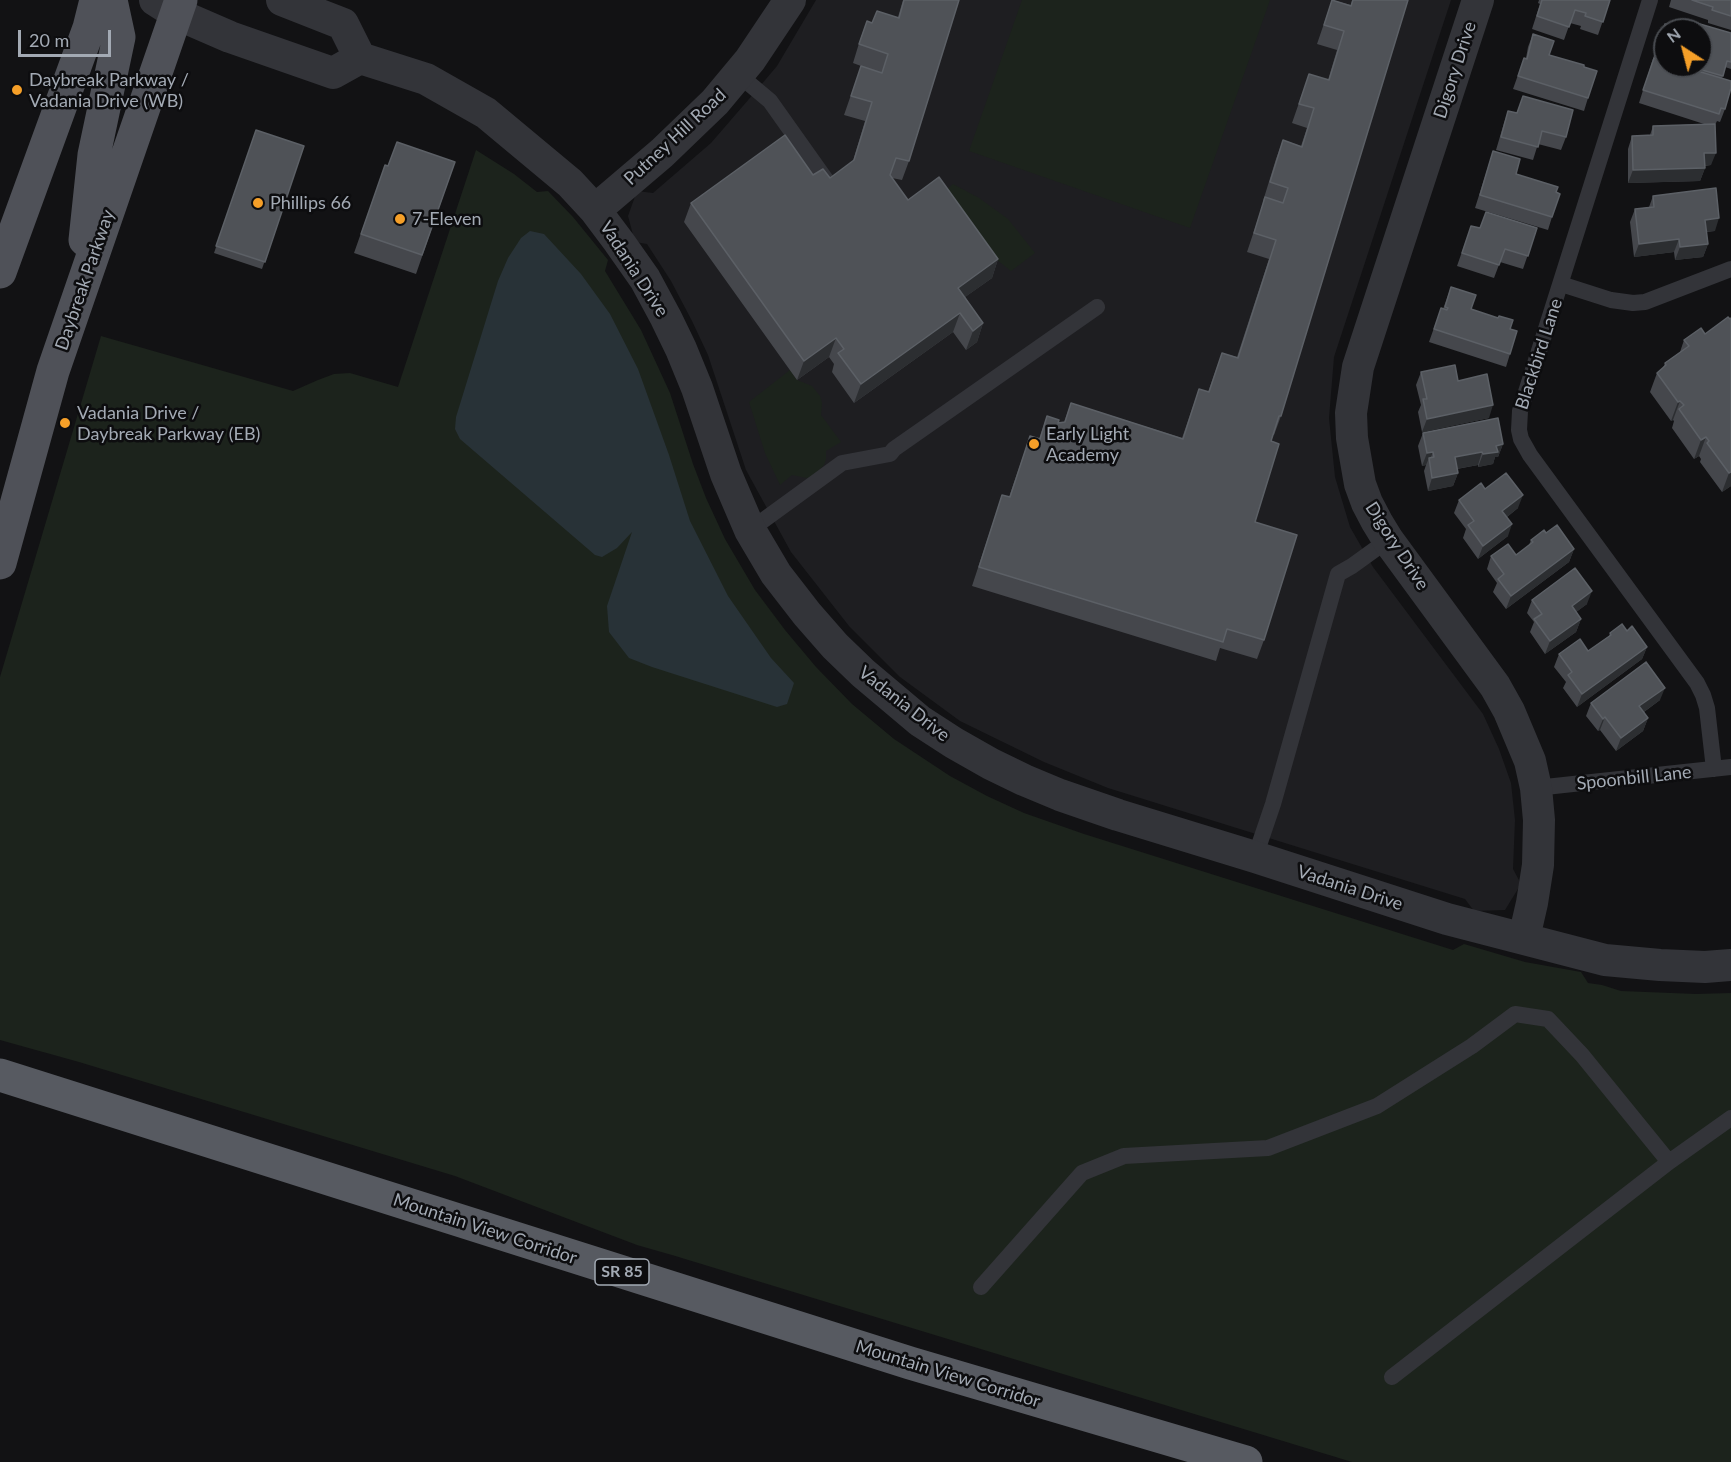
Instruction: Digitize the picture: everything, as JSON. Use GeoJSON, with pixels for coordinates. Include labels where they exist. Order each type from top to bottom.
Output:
{"type":"FeatureCollection","features":[{"type":"Feature","properties":{"kind":"highway","name":"Mountain View Corridor"},"geometry":{"type":"LineString","coordinates":[[0,1075],[910,1363],[1246,1462]]}},
{"type":"Feature","properties":{"kind":"main road"},"geometry":{"type":"LineString","coordinates":[[0,272],[89,28],[96,0]]}},
{"type":"Feature","properties":{"kind":"main road"},"geometry":{"type":"LineString","coordinates":[[79,298],[94,155],[119,37],[111,0]]}},
{"type":"Feature","properties":{"kind":"main road","name":"Daybreak Parkway"},"geometry":{"type":"LineString","coordinates":[[0,563],[53,371],[79,298],[172,3]]}},
{"type":"Feature","properties":{"kind":"street"},"geometry":{"type":"LineString","coordinates":[[172,3],[230,37],[333,73],[360,58],[343,24],[282,0]]}},
{"type":"Feature","properties":{"kind":"street","name":"Putney Hill Road"},"geometry":{"type":"LineString","coordinates":[[595,210],[691,127],[739,75],[790,0]]}},
{"type":"Feature","properties":{"kind":"street","name":"Digory Drive"},"geometry":{"type":"LineString","coordinates":[[1478,0],[1358,367],[1351,413],[1352,438],[1358,476],[1367,503],[1388,540],[1495,686],[1509,711],[1530,761],[1539,820],[1538,865],[1524,938]]}},
{"type":"Feature","properties":{"kind":"street","name":"Vadania Drive"},"geometry":{"type":"LineString","coordinates":[[360,58],[426,79],[486,113],[570,183],[595,210],[645,279],[681,350],[697,388],[726,474],[750,530],[776,574],[835,646],[920,721],[999,768],[1060,795],[1447,919],[1605,960],[1705,967],[1731,965]]}},
{"type":"Feature","properties":{"kind":"lane","name":"Blackbird Lane"},"geometry":{"type":"LineString","coordinates":[[1650,0],[1520,411],[1518,430],[1530,455],[1697,683],[1707,708],[1723,768]]}},
{"type":"Feature","properties":{"kind":"lane"},"geometry":{"type":"LineString","coordinates":[[739,75],[770,101],[832,188]]}},
{"type":"Feature","properties":{"kind":"lane"},"geometry":{"type":"LineString","coordinates":[[1561,284],[1611,300],[1645,302],[1731,269]]}},
{"type":"Feature","properties":{"kind":"lane"},"geometry":{"type":"LineString","coordinates":[[750,530],[842,463],[890,454],[1096,307]]}},
{"type":"Feature","properties":{"kind":"lane"},"geometry":{"type":"LineString","coordinates":[[1255,857],[1273,804],[1338,574],[1388,540]]}},
{"type":"Feature","properties":{"kind":"lane","name":"Spoonbill Lane"},"geometry":{"type":"LineString","coordinates":[[1536,789],[1723,768]]}},
{"type":"Feature","properties":{"kind":"lane"},"geometry":{"type":"LineString","coordinates":[[981,1287],[1082,1173],[1124,1156],[1268,1148],[1377,1106],[1472,1046],[1515,1014],[1548,1018],[1582,1055],[1669,1162]]}},
{"type":"Feature","properties":{"kind":"lane"},"geometry":{"type":"LineString","coordinates":[[1392,1377],[1669,1162],[1731,1118]]}},
{"type":"Feature","properties":{"kind":"shaded area","name":"Early Light Academy"},"geometry":{"type":"Polygon","coordinates":[[[816,0],[1451,0],[1334,357],[1329,418],[1335,477],[1350,527],[1373,567],[1483,714],[1499,749],[1511,783],[1515,820],[1513,869],[1521,884],[1505,910],[1474,911],[1465,899],[1108,788],[1044,762],[960,721],[900,677],[849,626],[791,552],[746,470],[708,355],[692,321],[671,281],[647,244],[635,242],[628,216],[637,191],[653,193],[711,143],[777,66],[816,0]]]}},
{"type":"Feature","properties":{"kind":"shaded area"},"geometry":{"type":"Polygon","coordinates":[[[1022,0],[1270,0],[1190,228],[969,151],[1022,0]]]}},
{"type":"Feature","properties":{"kind":"shaded area"},"geometry":{"type":"Polygon","coordinates":[[[476,150],[537,192],[548,191],[573,217],[608,260],[605,271],[641,330],[670,393],[706,498],[725,539],[755,590],[816,667],[852,704],[894,739],[950,776],[1024,813],[1453,950],[1464,944],[1525,962],[1581,972],[1588,983],[1621,991],[1731,993],[1731,1462],[1352,1462],[637,1245],[455,1176],[0,1040],[0,677],[101,336],[293,391],[334,374],[350,373],[398,387],[476,150]]]}},
{"type":"Feature","properties":{"kind":"shaded area"},"geometry":{"type":"Polygon","coordinates":[[[953,184],[979,198],[1008,219],[1035,253],[1011,271],[983,249],[943,193],[953,184]]]}},
{"type":"Feature","properties":{"kind":"shaded area"},"geometry":{"type":"Polygon","coordinates":[[[530,231],[544,234],[581,274],[610,314],[638,369],[690,521],[728,596],[771,658],[794,683],[787,704],[777,707],[629,658],[609,632],[607,606],[632,532],[617,548],[602,557],[595,555],[460,439],[455,429],[456,417],[498,281],[508,258],[521,238],[530,231]]]}},
{"type":"Feature","properties":{"kind":"shaded area"},"geometry":{"type":"Polygon","coordinates":[[[790,370],[797,380],[812,386],[820,396],[821,415],[841,442],[826,451],[824,465],[814,476],[807,478],[792,475],[780,485],[765,453],[749,402],[790,370]]]}},
{"type":"Feature","properties":{"kind":"building"},"geometry":{"type":"Polygon","coordinates":[[[904,0],[959,0],[909,161],[896,158],[890,175],[908,200],[939,177],[998,259],[958,288],[983,323],[973,331],[960,313],[861,384],[838,353],[844,349],[836,338],[804,361],[691,203],[785,135],[813,175],[823,169],[830,178],[854,160],[872,102],[851,96],[861,66],[882,73],[888,54],[859,44],[867,21],[872,23],[877,11],[899,18],[904,0]]]}},
{"type":"Feature","properties":{"kind":"building","name":"Early Light Academy"},"geometry":{"type":"Polygon","coordinates":[[[1332,0],[1351,6],[1353,0],[1408,0],[1281,416],[1279,416],[1271,441],[1279,444],[1255,522],[1297,535],[1264,640],[1227,629],[1223,642],[979,567],[1002,495],[1010,497],[1030,436],[1040,439],[1047,416],[1059,420],[1058,423],[1065,422],[1071,403],[1183,439],[1199,389],[1209,392],[1222,353],[1238,358],[1276,240],[1254,233],[1265,197],[1283,203],[1288,188],[1270,182],[1283,140],[1302,147],[1314,108],[1299,104],[1309,74],[1329,80],[1344,31],[1324,25],[1332,0]]]}},
{"type":"Feature","properties":{"kind":"building"},"geometry":{"type":"Polygon","coordinates":[[[1542,0],[1610,0],[1603,22],[1575,10],[1569,27],[1537,16],[1542,0]]]}},
{"type":"Feature","properties":{"kind":"building"},"geometry":{"type":"Polygon","coordinates":[[[1692,0],[1731,0],[1731,16],[1712,10],[1713,7],[1692,0]]]}},
{"type":"Feature","properties":{"kind":"building"},"geometry":{"type":"Polygon","coordinates":[[[1713,28],[1731,33],[1731,62],[1727,61],[1723,76],[1713,73],[1713,28]]]}},
{"type":"Feature","properties":{"kind":"building"},"geometry":{"type":"Polygon","coordinates":[[[1533,34],[1554,41],[1549,55],[1597,71],[1588,98],[1518,76],[1524,58],[1527,59],[1533,34]]]}},
{"type":"Feature","properties":{"kind":"building"},"geometry":{"type":"Polygon","coordinates":[[[1653,61],[1653,78],[1713,78],[1713,76],[1731,81],[1725,109],[1721,108],[1719,114],[1643,90],[1653,61]]]}},
{"type":"Feature","properties":{"kind":"building"},"geometry":{"type":"Polygon","coordinates":[[[1523,96],[1573,110],[1566,137],[1542,131],[1538,147],[1501,137],[1508,111],[1517,113],[1523,96]]]}},
{"type":"Feature","properties":{"kind":"building"},"geometry":{"type":"Polygon","coordinates":[[[1715,124],[1716,153],[1704,153],[1705,168],[1633,170],[1632,136],[1653,135],[1653,126],[1715,124]]]}},
{"type":"Feature","properties":{"kind":"building","name":"Phillips 66"},"geometry":{"type":"Polygon","coordinates":[[[256,130],[304,146],[265,262],[216,246],[256,130]]]}},
{"type":"Feature","properties":{"kind":"building","name":"7-Eleven"},"geometry":{"type":"Polygon","coordinates":[[[397,142],[455,162],[422,255],[361,234],[385,165],[388,166],[397,142]]]}},
{"type":"Feature","properties":{"kind":"building"},"geometry":{"type":"Polygon","coordinates":[[[1493,151],[1520,159],[1516,174],[1558,187],[1556,192],[1560,194],[1552,217],[1480,195],[1493,151]]]}},
{"type":"Feature","properties":{"kind":"building"},"geometry":{"type":"Polygon","coordinates":[[[1716,188],[1719,218],[1705,220],[1708,244],[1680,247],[1679,239],[1639,244],[1635,209],[1654,207],[1653,196],[1716,188]]]}},
{"type":"Feature","properties":{"kind":"building"},"geometry":{"type":"Polygon","coordinates":[[[1486,212],[1537,228],[1528,256],[1505,249],[1499,265],[1462,253],[1471,226],[1480,228],[1486,212]]]}},
{"type":"Feature","properties":{"kind":"building"},"geometry":{"type":"Polygon","coordinates":[[[1451,287],[1476,295],[1471,309],[1498,318],[1499,316],[1513,320],[1510,329],[1517,331],[1510,354],[1434,329],[1441,308],[1447,310],[1448,308],[1445,307],[1451,287]]]}},
{"type":"Feature","properties":{"kind":"building"},"geometry":{"type":"Polygon","coordinates":[[[1728,317],[1731,318],[1731,472],[1729,473],[1707,443],[1709,441],[1706,437],[1701,440],[1679,409],[1684,405],[1678,402],[1657,373],[1666,365],[1665,363],[1689,346],[1684,340],[1701,328],[1705,334],[1728,317]]]}},
{"type":"Feature","properties":{"kind":"building"},"geometry":{"type":"Polygon","coordinates":[[[1455,365],[1458,381],[1487,374],[1493,405],[1427,419],[1423,399],[1427,399],[1421,372],[1455,365]]]}},
{"type":"Feature","properties":{"kind":"building"},"geometry":{"type":"Polygon","coordinates":[[[1498,418],[1503,444],[1496,446],[1498,452],[1483,454],[1482,452],[1455,457],[1458,473],[1432,478],[1429,458],[1434,457],[1433,452],[1427,453],[1423,433],[1498,418]]]}},
{"type":"Feature","properties":{"kind":"building"},"geometry":{"type":"Polygon","coordinates":[[[1506,473],[1523,495],[1502,511],[1512,524],[1483,546],[1468,525],[1474,521],[1459,500],[1481,483],[1485,489],[1506,473]]]}},
{"type":"Feature","properties":{"kind":"building"},"geometry":{"type":"Polygon","coordinates":[[[1557,525],[1574,549],[1511,596],[1498,579],[1504,574],[1491,556],[1508,544],[1516,555],[1544,530],[1546,533],[1557,525]]]}},
{"type":"Feature","properties":{"kind":"building"},"geometry":{"type":"Polygon","coordinates":[[[1575,568],[1592,591],[1572,606],[1581,619],[1550,641],[1534,619],[1542,614],[1532,600],[1575,568]]]}},
{"type":"Feature","properties":{"kind":"building"},"geometry":{"type":"Polygon","coordinates":[[[1622,624],[1627,631],[1632,626],[1647,647],[1582,694],[1568,675],[1572,672],[1559,654],[1580,639],[1588,651],[1622,624]]]}},
{"type":"Feature","properties":{"kind":"building"},"geometry":{"type":"Polygon","coordinates":[[[1646,662],[1665,688],[1639,706],[1648,718],[1621,738],[1591,703],[1646,662]]]}},
{"type":"Feature","properties":{"kind":"place","name":"Daybreak Parkway / Vadania Drive (WB)"},"geometry":{"type":"Point","coordinates":[17,90]}},
{"type":"Feature","properties":{"kind":"place","name":"Phillips 66"},"geometry":{"type":"Point","coordinates":[258,203]}},
{"type":"Feature","properties":{"kind":"place","name":"7-Eleven"},"geometry":{"type":"Point","coordinates":[400,219]}},
{"type":"Feature","properties":{"kind":"place","name":"Vadania Drive / Daybreak Parkway (EB)"},"geometry":{"type":"Point","coordinates":[65,423]}},
{"type":"Feature","properties":{"kind":"place","name":"Early Light Academy"},"geometry":{"type":"Point","coordinates":[1034,444]}}]}
